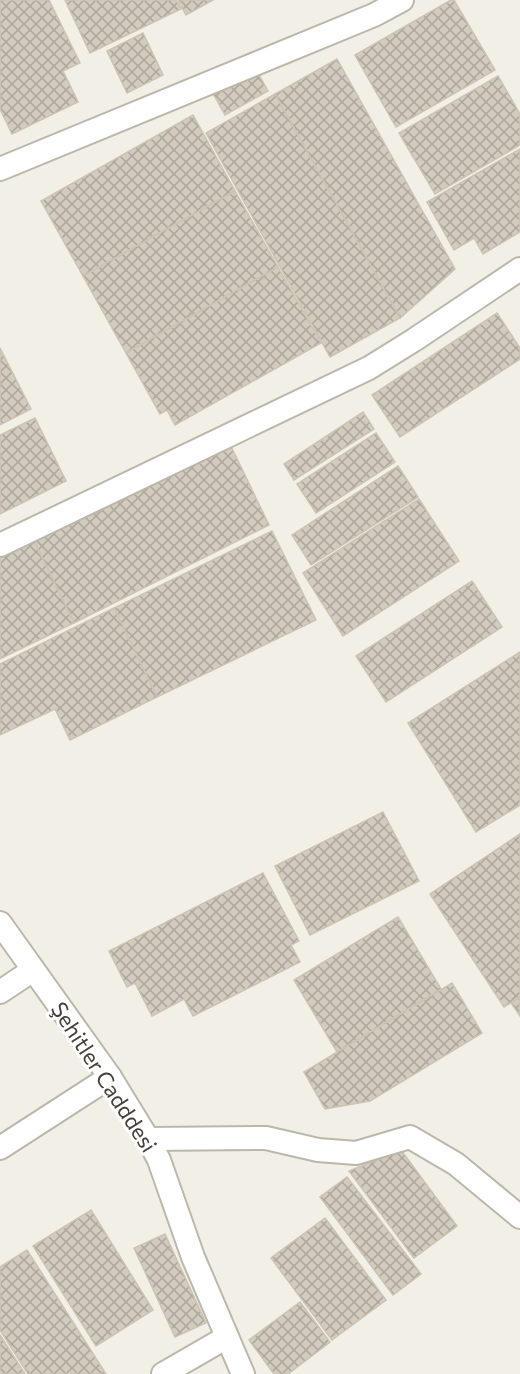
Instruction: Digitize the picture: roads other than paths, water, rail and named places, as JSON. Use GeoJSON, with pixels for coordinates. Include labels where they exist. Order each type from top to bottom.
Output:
{"type":"FeatureCollection","features":[{"type":"Feature","properties":{"kind":"street"},"geometry":{"type":"LineString","coordinates":[[0,169],[363,20],[402,0]]}},
{"type":"Feature","properties":{"kind":"street"},"geometry":{"type":"LineString","coordinates":[[0,545],[369,368],[520,269]]}},
{"type":"Feature","properties":{"kind":"street","name":"Şehitler Cadddesi"},"geometry":{"type":"LineString","coordinates":[[0,923],[110,1077],[148,1139],[159,1160],[193,1257],[243,1374]]}},
{"type":"Feature","properties":{"kind":"street"},"geometry":{"type":"LineString","coordinates":[[0,992],[33,970]]}},
{"type":"Feature","properties":{"kind":"street"},"geometry":{"type":"LineString","coordinates":[[0,1148],[110,1077]]}},
{"type":"Feature","properties":{"kind":"street"},"geometry":{"type":"LineString","coordinates":[[148,1139],[266,1138],[318,1150],[356,1153],[410,1137],[456,1164],[520,1217]]}},
{"type":"Feature","properties":{"kind":"street"},"geometry":{"type":"LineString","coordinates":[[163,1374],[226,1336]]}}]}
